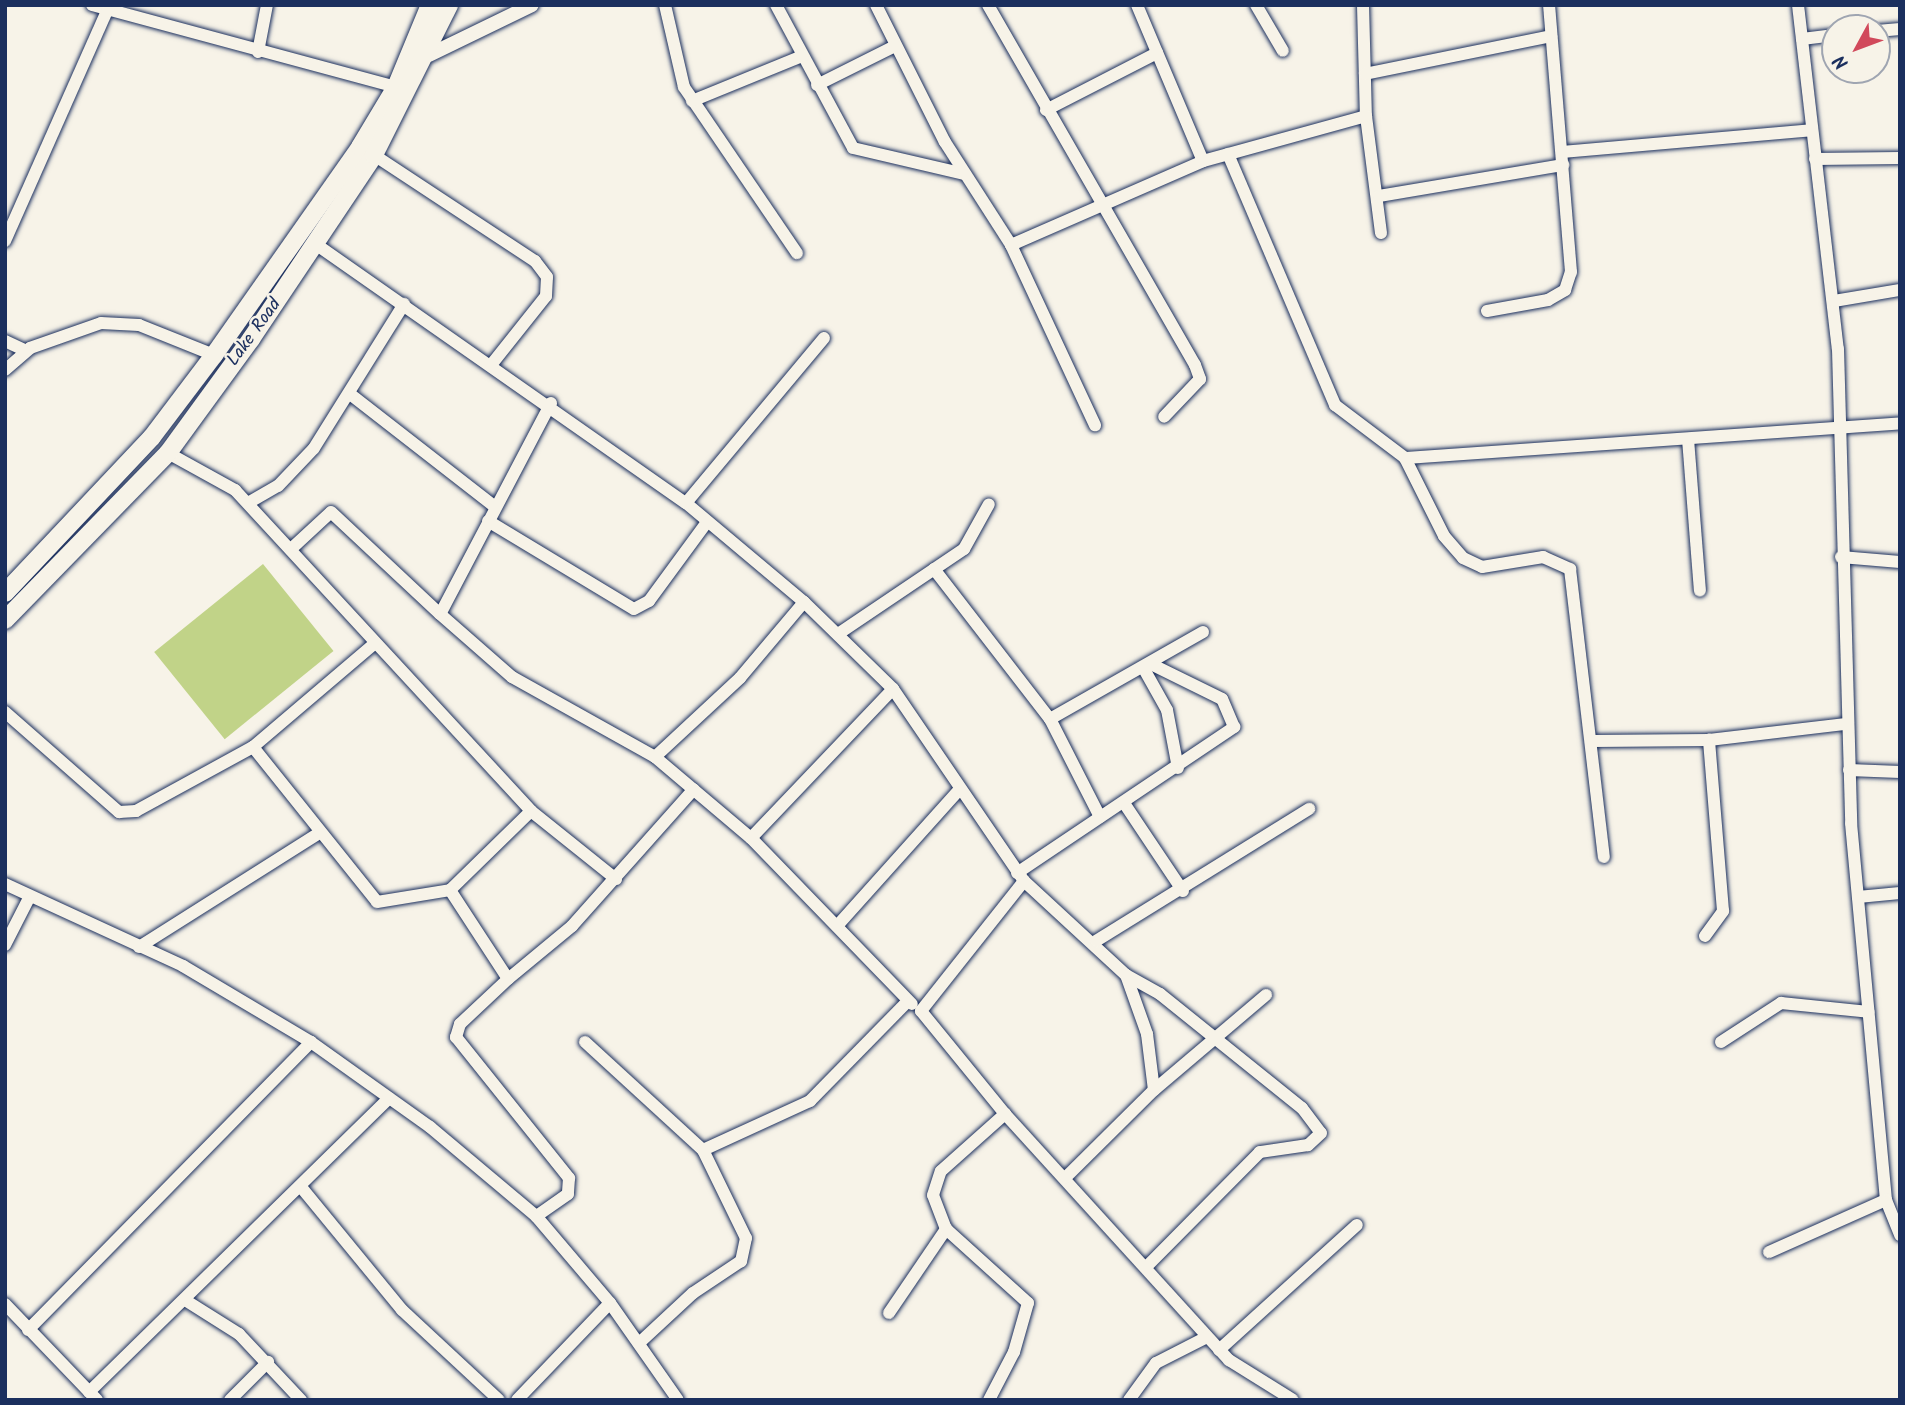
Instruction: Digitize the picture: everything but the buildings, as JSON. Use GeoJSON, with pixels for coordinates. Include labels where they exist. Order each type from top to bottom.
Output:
{"type":"FeatureCollection","features":[{"type":"Feature","properties":{"kind":"main road","name":"Lake Road"},"geometry":{"type":"LineString","coordinates":[[5,593],[152,437],[214,355],[396,87],[430,5]]}},
{"type":"Feature","properties":{"kind":"main road","name":"Lake Road"},"geometry":{"type":"LineString","coordinates":[[5,620],[168,453],[317,245],[373,155],[429,55],[449,5]]}},
{"type":"Feature","properties":{"kind":"street"},"geometry":{"type":"LineString","coordinates":[[92,5],[258,52],[396,87]]}},
{"type":"Feature","properties":{"kind":"street"},"geometry":{"type":"LineString","coordinates":[[258,52],[267,5]]}},
{"type":"Feature","properties":{"kind":"street"},"geometry":{"type":"LineString","coordinates":[[429,55],[531,5]]}},
{"type":"Feature","properties":{"kind":"street"},"geometry":{"type":"LineString","coordinates":[[665,5],[674,63],[692,101],[797,253]]}},
{"type":"Feature","properties":{"kind":"street"},"geometry":{"type":"LineString","coordinates":[[776,5],[842,134],[865,155],[965,174]]}},
{"type":"Feature","properties":{"kind":"street"},"geometry":{"type":"LineString","coordinates":[[876,5],[895,47],[965,174],[1011,245],[1095,425]]}},
{"type":"Feature","properties":{"kind":"street"},"geometry":{"type":"LineString","coordinates":[[988,5],[1046,110],[1104,205],[1200,379],[1164,417]]}},
{"type":"Feature","properties":{"kind":"street"},"geometry":{"type":"LineString","coordinates":[[1137,5],[1203,160]]}},
{"type":"Feature","properties":{"kind":"street"},"geometry":{"type":"LineString","coordinates":[[1256,5],[1283,51]]}},
{"type":"Feature","properties":{"kind":"street"},"geometry":{"type":"LineString","coordinates":[[1363,5],[1366,116],[1379,196],[1381,233]]}},
{"type":"Feature","properties":{"kind":"street"},"geometry":{"type":"LineString","coordinates":[[1487,311],[1565,290],[1571,272],[1549,5]]}},
{"type":"Feature","properties":{"kind":"street"},"geometry":{"type":"LineString","coordinates":[[1798,5],[1811,130],[1834,301],[1846,724],[1858,897],[1886,1200],[1900,1235]]}},
{"type":"Feature","properties":{"kind":"street"},"geometry":{"type":"LineString","coordinates":[[6,242],[107,11]]}},
{"type":"Feature","properties":{"kind":"street"},"geometry":{"type":"LineString","coordinates":[[1365,74],[1551,36]]}},
{"type":"Feature","properties":{"kind":"street"},"geometry":{"type":"LineString","coordinates":[[1802,38],[1821,36]]}},
{"type":"Feature","properties":{"kind":"street"},"geometry":{"type":"LineString","coordinates":[[817,85],[895,47]]}},
{"type":"Feature","properties":{"kind":"street"},"geometry":{"type":"LineString","coordinates":[[1046,110],[1157,53]]}},
{"type":"Feature","properties":{"kind":"street"},"geometry":{"type":"LineString","coordinates":[[692,101],[802,56]]}},
{"type":"Feature","properties":{"kind":"street"},"geometry":{"type":"LineString","coordinates":[[1011,245],[1203,160],[1366,116]]}},
{"type":"Feature","properties":{"kind":"street"},"geometry":{"type":"LineString","coordinates":[[1562,152],[1811,130]]}},
{"type":"Feature","properties":{"kind":"street"},"geometry":{"type":"LineString","coordinates":[[1227,154],[1335,405],[1405,458],[1444,536],[1463,558],[1482,568],[1543,557],[1570,569],[1593,741],[1604,857]]}},
{"type":"Feature","properties":{"kind":"street"},"geometry":{"type":"LineString","coordinates":[[373,155],[535,261],[547,277],[546,296],[492,364]]}},
{"type":"Feature","properties":{"kind":"street"},"geometry":{"type":"LineString","coordinates":[[1815,159],[1900,158]]}},
{"type":"Feature","properties":{"kind":"street"},"geometry":{"type":"LineString","coordinates":[[1379,196],[1563,165]]}},
{"type":"Feature","properties":{"kind":"street"},"geometry":{"type":"LineString","coordinates":[[317,245],[551,403],[686,503],[804,602],[893,689],[1020,877],[1097,941],[1126,975],[1218,1040],[1302,1108],[1321,1133],[1308,1144],[1260,1152],[1146,1267]]}},
{"type":"Feature","properties":{"kind":"street"},"geometry":{"type":"LineString","coordinates":[[1834,301],[1900,290]]}},
{"type":"Feature","properties":{"kind":"street"},"geometry":{"type":"LineString","coordinates":[[248,503],[293,473],[350,394],[404,304]]}},
{"type":"Feature","properties":{"kind":"street"},"geometry":{"type":"LineString","coordinates":[[5,370],[26,351],[101,323],[139,325],[214,355]]}},
{"type":"Feature","properties":{"kind":"street"},"geometry":{"type":"LineString","coordinates":[[686,503],[824,338]]}},
{"type":"Feature","properties":{"kind":"street"},"geometry":{"type":"LineString","coordinates":[[5,341],[26,351]]}},
{"type":"Feature","properties":{"kind":"street"},"geometry":{"type":"LineString","coordinates":[[350,394],[494,506]]}},
{"type":"Feature","properties":{"kind":"street"},"geometry":{"type":"LineString","coordinates":[[440,614],[494,506],[551,403]]}},
{"type":"Feature","properties":{"kind":"street"},"geometry":{"type":"LineString","coordinates":[[1405,458],[1900,424]]}},
{"type":"Feature","properties":{"kind":"street"},"geometry":{"type":"LineString","coordinates":[[1688,439],[1700,591]]}},
{"type":"Feature","properties":{"kind":"street"},"geometry":{"type":"LineString","coordinates":[[168,453],[248,503],[531,811],[616,879]]}},
{"type":"Feature","properties":{"kind":"street"},"geometry":{"type":"LineString","coordinates":[[838,634],[969,544],[975,520],[989,503]]}},
{"type":"Feature","properties":{"kind":"street"},"geometry":{"type":"LineString","coordinates":[[291,549],[331,512],[440,614],[521,683],[655,757],[694,789],[751,838],[920,1011],[1005,1114],[1066,1177],[1219,1350],[1293,1400]]}},
{"type":"Feature","properties":{"kind":"street"},"geometry":{"type":"LineString","coordinates":[[488,521],[634,609],[649,601],[707,522]]}},
{"type":"Feature","properties":{"kind":"street"},"geometry":{"type":"LineString","coordinates":[[1841,558],[1900,562]]}},
{"type":"Feature","properties":{"kind":"street"},"geometry":{"type":"LineString","coordinates":[[934,569],[1050,719],[1100,817]]}},
{"type":"Feature","properties":{"kind":"street"},"geometry":{"type":"LineString","coordinates":[[655,757],[740,678],[804,602]]}},
{"type":"Feature","properties":{"kind":"street"},"geometry":{"type":"LineString","coordinates":[[1050,719],[1148,666],[1203,632]]}},
{"type":"Feature","properties":{"kind":"street"},"geometry":{"type":"LineString","coordinates":[[5,712],[119,812],[135,811],[253,747],[374,643]]}},
{"type":"Feature","properties":{"kind":"street"},"geometry":{"type":"LineString","coordinates":[[920,1011],[1020,877],[1100,817],[1178,768],[1235,724],[1222,699],[1148,666]]}},
{"type":"Feature","properties":{"kind":"street"},"geometry":{"type":"LineString","coordinates":[[1148,666],[1167,710],[1178,768]]}},
{"type":"Feature","properties":{"kind":"street"},"geometry":{"type":"LineString","coordinates":[[751,838],[893,689]]}},
{"type":"Feature","properties":{"kind":"street"},"geometry":{"type":"LineString","coordinates":[[1593,741],[1709,740],[1846,724]]}},
{"type":"Feature","properties":{"kind":"street"},"geometry":{"type":"LineString","coordinates":[[1705,936],[1723,911],[1709,740]]}},
{"type":"Feature","properties":{"kind":"street"},"geometry":{"type":"LineString","coordinates":[[253,747],[319,833],[377,902],[450,890],[531,811]]}},
{"type":"Feature","properties":{"kind":"street"},"geometry":{"type":"LineString","coordinates":[[1849,770],[1900,772]]}},
{"type":"Feature","properties":{"kind":"street"},"geometry":{"type":"LineString","coordinates":[[536,1216],[568,1194],[569,1178],[456,1037],[460,1024],[508,979],[531,965],[616,879],[694,789]]}},
{"type":"Feature","properties":{"kind":"street"},"geometry":{"type":"LineString","coordinates":[[837,926],[959,790]]}},
{"type":"Feature","properties":{"kind":"street"},"geometry":{"type":"LineString","coordinates":[[1124,803],[1183,891]]}},
{"type":"Feature","properties":{"kind":"street"},"geometry":{"type":"LineString","coordinates":[[1097,941],[1183,891],[1310,809]]}},
{"type":"Feature","properties":{"kind":"street"},"geometry":{"type":"LineString","coordinates":[[139,947],[319,833]]}},
{"type":"Feature","properties":{"kind":"street"},"geometry":{"type":"LineString","coordinates":[[5,884],[28,900],[183,966],[311,1042],[389,1098],[536,1216],[610,1303],[678,1400]]}},
{"type":"Feature","properties":{"kind":"street"},"geometry":{"type":"LineString","coordinates":[[450,890],[508,979]]}},
{"type":"Feature","properties":{"kind":"street"},"geometry":{"type":"LineString","coordinates":[[1858,897],[1900,893]]}},
{"type":"Feature","properties":{"kind":"street"},"geometry":{"type":"LineString","coordinates":[[5,945],[28,900]]}},
{"type":"Feature","properties":{"kind":"street"},"geometry":{"type":"LineString","coordinates":[[1126,975],[1147,1034],[1154,1090]]}},
{"type":"Feature","properties":{"kind":"street"},"geometry":{"type":"LineString","coordinates":[[1066,1177],[1154,1090],[1218,1040],[1266,995]]}},
{"type":"Feature","properties":{"kind":"street"},"geometry":{"type":"LineString","coordinates":[[703,1150],[810,1101],[908,1001]]}},
{"type":"Feature","properties":{"kind":"street"},"geometry":{"type":"LineString","coordinates":[[1721,1042],[1781,1003],[1869,1012]]}},
{"type":"Feature","properties":{"kind":"street"},"geometry":{"type":"LineString","coordinates":[[28,1330],[311,1042]]}},
{"type":"Feature","properties":{"kind":"street"},"geometry":{"type":"LineString","coordinates":[[585,1042],[703,1150],[742,1224],[746,1251],[639,1343]]}},
{"type":"Feature","properties":{"kind":"street"},"geometry":{"type":"LineString","coordinates":[[5,1304],[93,1396],[185,1300],[389,1098]]}},
{"type":"Feature","properties":{"kind":"street"},"geometry":{"type":"LineString","coordinates":[[993,1398],[1014,1352],[1028,1303],[946,1229],[936,1213],[934,1184],[1005,1114]]}},
{"type":"Feature","properties":{"kind":"street"},"geometry":{"type":"LineString","coordinates":[[301,1187],[402,1310],[499,1400]]}},
{"type":"Feature","properties":{"kind":"street"},"geometry":{"type":"LineString","coordinates":[[1769,1252],[1886,1200]]}},
{"type":"Feature","properties":{"kind":"street"},"geometry":{"type":"LineString","coordinates":[[1219,1350],[1357,1225]]}},
{"type":"Feature","properties":{"kind":"street"},"geometry":{"type":"LineString","coordinates":[[889,1313],[946,1229]]}},
{"type":"Feature","properties":{"kind":"street"},"geometry":{"type":"LineString","coordinates":[[185,1300],[213,1312],[268,1362],[301,1400]]}},
{"type":"Feature","properties":{"kind":"street"},"geometry":{"type":"LineString","coordinates":[[517,1400],[610,1303]]}},
{"type":"Feature","properties":{"kind":"street"},"geometry":{"type":"LineString","coordinates":[[1127,1397],[1156,1363],[1208,1337]]}},
{"type":"Feature","properties":{"kind":"street"},"geometry":{"type":"LineString","coordinates":[[230,1400],[268,1362]]}},
{"type":"Feature","properties":{"kind":"green space"},"geometry":{"type":"Polygon","coordinates":[[[263,564],[333,651],[225,739],[154,652],[263,564]]]}}]}
